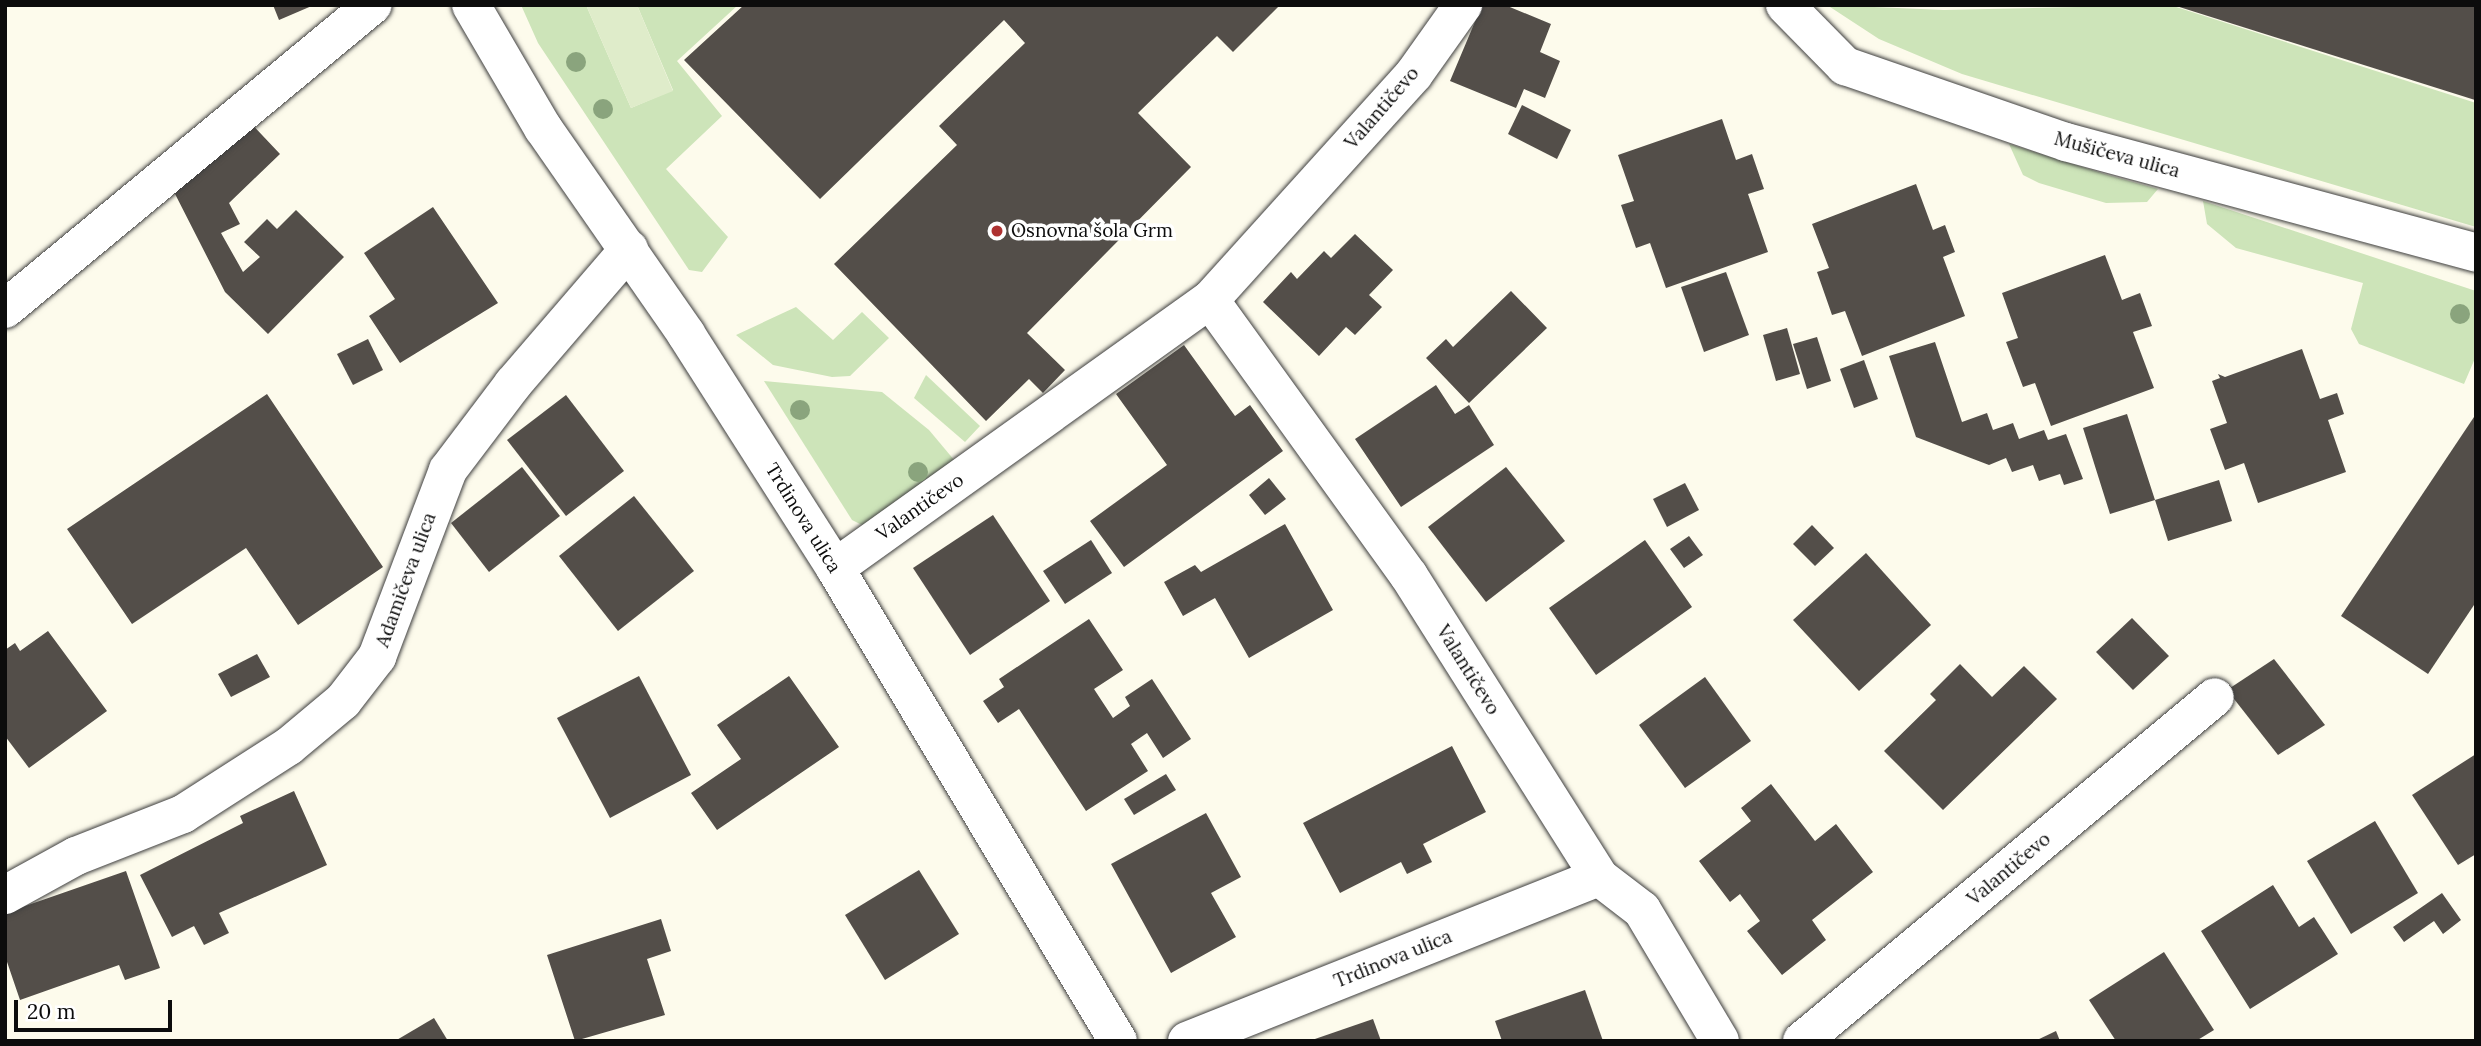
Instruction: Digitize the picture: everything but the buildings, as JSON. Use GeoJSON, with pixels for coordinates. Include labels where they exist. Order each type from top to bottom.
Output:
{"type":"FeatureCollection","features":[{"type":"Feature","properties":{"kind":"street"},"geometry":{"type":"LineString","coordinates":[[5,309],[373,5]]}},
{"type":"Feature","properties":{"kind":"street","name":"Trdinova ulica"},"geometry":{"type":"LineString","coordinates":[[471,5],[542,128],[629,249],[835,568],[1118,1041]]}},
{"type":"Feature","properties":{"kind":"street","name":"Valantičevo"},"geometry":{"type":"LineString","coordinates":[[835,568],[1210,300],[1414,74],[1464,5]]}},
{"type":"Feature","properties":{"kind":"street","name":"Mušičeva ulica"},"geometry":{"type":"LineString","coordinates":[[1785,5],[1845,66],[2066,142],[2476,253]]}},
{"type":"Feature","properties":{"kind":"street","name":"Adamičeva ulica"},"geometry":{"type":"LineString","coordinates":[[5,895],[76,856],[183,814],[289,746],[342,701],[377,657],[448,470],[513,384],[629,249]]}},
{"type":"Feature","properties":{"kind":"street","name":"Valantičevo"},"geometry":{"type":"LineString","coordinates":[[1210,300],[1409,576],[1600,877],[1642,910],[1720,1041]]}},
{"type":"Feature","properties":{"kind":"street","name":"Valantičevo"},"geometry":{"type":"LineString","coordinates":[[1802,1041],[2215,698]]}},
{"type":"Feature","properties":{"kind":"street","name":"Trdinova ulica"},"geometry":{"type":"LineString","coordinates":[[1187,1041],[1600,877]]}},
{"type":"Feature","properties":{"kind":"green space"},"geometry":{"type":"Polygon","coordinates":[[[521,5],[586,5],[631,108],[673,90],[637,5],[738,5],[677,61],[722,116],[666,169],[728,237],[702,272],[689,270],[538,43],[521,5]]]}},
{"type":"Feature","properties":{"kind":"green space"},"geometry":{"type":"Polygon","coordinates":[[[586,5],[637,5],[673,91],[631,108],[586,5]]]}},
{"type":"Feature","properties":{"kind":"green space"},"geometry":{"type":"Polygon","coordinates":[[[1827,5],[1944,10],[2170,5],[2476,103],[2476,227],[1962,74],[1879,39],[1827,5]]]}},
{"type":"Feature","properties":{"kind":"green space"},"geometry":{"type":"Polygon","coordinates":[[[2009,144],[2158,189],[2147,202],[2106,203],[2039,183],[2023,175],[2009,144]]]}},
{"type":"Feature","properties":{"kind":"green space"},"geometry":{"type":"Polygon","coordinates":[[[2203,201],[2476,291],[2476,356],[2464,384],[2359,344],[2351,329],[2363,283],[2236,248],[2207,224],[2203,201]]]}},
{"type":"Feature","properties":{"kind":"green space"},"geometry":{"type":"Polygon","coordinates":[[[796,307],[833,340],[862,312],[889,338],[850,376],[832,377],[773,365],[736,335],[796,307]]]}},
{"type":"Feature","properties":{"kind":"green space"},"geometry":{"type":"Polygon","coordinates":[[[926,375],[980,426],[965,442],[914,398],[926,375]]]}},
{"type":"Feature","properties":{"kind":"green space"},"geometry":{"type":"Polygon","coordinates":[[[764,381],[882,392],[929,430],[960,467],[868,528],[852,520],[764,381]]]}},
{"type":"Feature","properties":{"kind":"place","name":"Osnovna šola Grm"},"geometry":{"type":"Point","coordinates":[997,231]}}]}
